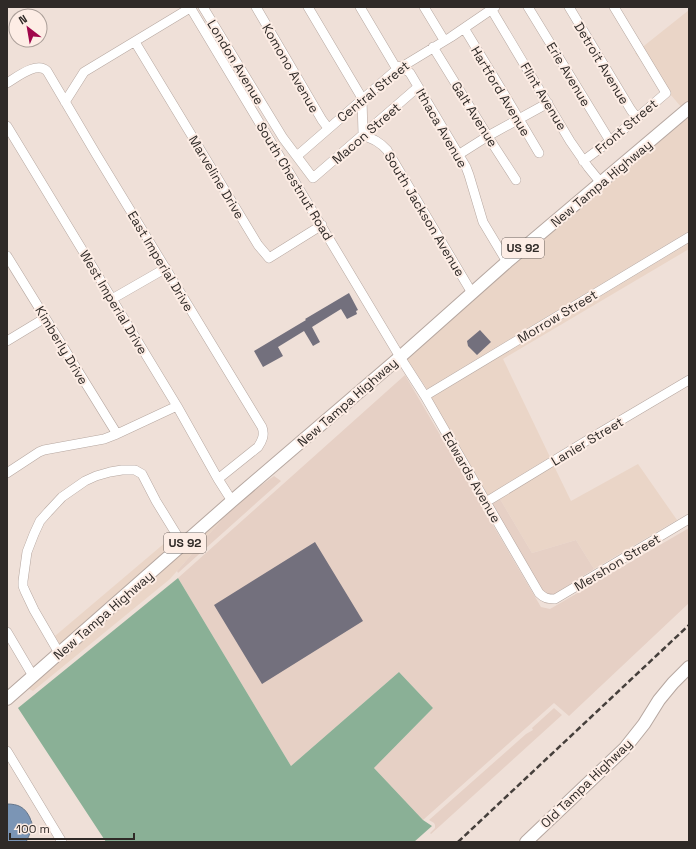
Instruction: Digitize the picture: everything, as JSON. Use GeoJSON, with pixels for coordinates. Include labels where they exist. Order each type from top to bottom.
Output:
{"type":"FeatureCollection","features":[{"type":"Feature","properties":{"kind":"main road","name":"New Tampa Highway"},"geometry":{"type":"LineString","coordinates":[[7,699],[507,262],[689,108]]}},
{"type":"Feature","properties":{"kind":"main road","name":"Old Tampa Highway"},"geometry":{"type":"LineString","coordinates":[[526,842],[625,748],[644,724],[659,700],[689,666]]}},
{"type":"Feature","properties":{"kind":"street","name":"London Avenue"},"geometry":{"type":"LineString","coordinates":[[203,7],[283,138],[313,178]]}},
{"type":"Feature","properties":{"kind":"street","name":"Komono Avenue"},"geometry":{"type":"LineString","coordinates":[[256,7],[328,128]]}},
{"type":"Feature","properties":{"kind":"street"},"geometry":{"type":"LineString","coordinates":[[308,7],[362,98],[363,135]]}},
{"type":"Feature","properties":{"kind":"street","name":"Ithaca Avenue"},"geometry":{"type":"LineString","coordinates":[[360,7],[394,66],[402,67],[410,73],[466,168],[483,222],[507,262]]}},
{"type":"Feature","properties":{"kind":"street"},"geometry":{"type":"LineString","coordinates":[[424,7],[444,40]]}},
{"type":"Feature","properties":{"kind":"street","name":"Erie Avenue"},"geometry":{"type":"LineString","coordinates":[[528,7],[610,141]]}},
{"type":"Feature","properties":{"kind":"street","name":"Detroit Avenue"},"geometry":{"type":"LineString","coordinates":[[569,7],[630,110],[637,118]]}},
{"type":"Feature","properties":{"kind":"street","name":"Front Street"},"geometry":{"type":"LineString","coordinates":[[584,161],[610,141],[666,93],[614,7]]}},
{"type":"Feature","properties":{"kind":"street"},"geometry":{"type":"LineString","coordinates":[[65,102],[84,72],[190,8]]}},
{"type":"Feature","properties":{"kind":"street","name":"South Chestnut Road"},"geometry":{"type":"LineString","coordinates":[[190,8],[400,356]]}},
{"type":"Feature","properties":{"kind":"street","name":"Central Street"},"geometry":{"type":"LineString","coordinates":[[297,156],[394,71],[464,28],[492,8]]}},
{"type":"Feature","properties":{"kind":"street","name":"Flint Avenue"},"geometry":{"type":"LineString","coordinates":[[492,8],[570,141],[600,184]]}},
{"type":"Feature","properties":{"kind":"street","name":"Hartford Avenue"},"geometry":{"type":"LineString","coordinates":[[464,28],[539,153]]}},
{"type":"Feature","properties":{"kind":"street","name":"Marveline Drive"},"geometry":{"type":"LineString","coordinates":[[135,42],[258,245],[269,258],[322,225]]}},
{"type":"Feature","properties":{"kind":"street","name":"Galt Avenue"},"geometry":{"type":"LineString","coordinates":[[433,47],[516,180]]}},
{"type":"Feature","properties":{"kind":"street","name":"East Imperial Drive"},"geometry":{"type":"LineString","coordinates":[[7,83],[22,73],[38,67],[42,67],[47,71],[262,427],[264,431],[262,442],[258,447],[218,479]]}},
{"type":"Feature","properties":{"kind":"street","name":"Macon Street"},"geometry":{"type":"LineString","coordinates":[[313,178],[418,87]]}},
{"type":"Feature","properties":{"kind":"street"},"geometry":{"type":"LineString","coordinates":[[458,155],[488,136],[548,103]]}},
{"type":"Feature","properties":{"kind":"street","name":"West Imperial Drive"},"geometry":{"type":"LineString","coordinates":[[7,126],[177,406],[232,501]]}},
{"type":"Feature","properties":{"kind":"street","name":"South Jackson Avenue"},"geometry":{"type":"LineString","coordinates":[[363,135],[376,141],[387,150],[472,293]]}},
{"type":"Feature","properties":{"kind":"street","name":"Morrow Street"},"geometry":{"type":"LineString","coordinates":[[426,396],[689,237]]}},
{"type":"Feature","properties":{"kind":"street","name":"Kimberly Drive"},"geometry":{"type":"LineString","coordinates":[[7,256],[116,434]]}},
{"type":"Feature","properties":{"kind":"street"},"geometry":{"type":"LineString","coordinates":[[112,299],[166,268]]}},
{"type":"Feature","properties":{"kind":"street"},"geometry":{"type":"LineString","coordinates":[[7,341],[45,318]]}},
{"type":"Feature","properties":{"kind":"street","name":"Edwards Avenue"},"geometry":{"type":"LineString","coordinates":[[400,356],[426,396],[486,502],[539,593],[543,597]]}},
{"type":"Feature","properties":{"kind":"street","name":"Lanier Street"},"geometry":{"type":"LineString","coordinates":[[486,502],[689,380]]}},
{"type":"Feature","properties":{"kind":"street"},"geometry":{"type":"LineString","coordinates":[[7,472],[44,450],[104,439],[158,416],[177,406]]}},
{"type":"Feature","properties":{"kind":"street"},"geometry":{"type":"LineString","coordinates":[[59,653],[34,610],[23,586],[23,580],[27,552],[40,521],[62,497],[80,484],[96,476],[116,471],[135,470],[142,474],[156,501],[183,545]]}},
{"type":"Feature","properties":{"kind":"street","name":"Mershon Street"},"geometry":{"type":"LineString","coordinates":[[543,597],[555,599],[689,519]]}},
{"type":"Feature","properties":{"kind":"street"},"geometry":{"type":"LineString","coordinates":[[7,632],[33,676]]}},
{"type":"Feature","properties":{"kind":"street"},"geometry":{"type":"LineString","coordinates":[[7,750],[62,842]]}},
{"type":"Feature","properties":{"kind":"shaded area"},"geometry":{"type":"Polygon","coordinates":[[[689,10],[689,102],[682,108],[635,53],[689,10]]]}},
{"type":"Feature","properties":{"kind":"shaded area"},"geometry":{"type":"Polygon","coordinates":[[[689,115],[689,231],[427,389],[406,358],[478,294],[689,115]]]}},
{"type":"Feature","properties":{"kind":"shaded area"},"geometry":{"type":"Polygon","coordinates":[[[689,243],[689,249],[503,359],[550,457],[487,496],[431,398],[689,243]]]}},
{"type":"Feature","properties":{"kind":"shaded area"},"geometry":{"type":"Polygon","coordinates":[[[405,375],[541,607],[550,609],[689,528],[689,603],[569,716],[554,703],[423,820],[374,768],[433,708],[399,672],[291,766],[178,578],[405,375]]]}},
{"type":"Feature","properties":{"kind":"shaded area"},"geometry":{"type":"Polygon","coordinates":[[[638,464],[677,520],[594,569],[576,540],[532,553],[500,499],[554,466],[571,501],[638,464]]]}},
{"type":"Feature","properties":{"kind":"shaded area"},"geometry":{"type":"Polygon","coordinates":[[[274,476],[281,481],[178,573],[177,571],[232,508],[274,476]]]}},
{"type":"Feature","properties":{"kind":"shaded area"},"geometry":{"type":"Polygon","coordinates":[[[500,499],[532,553],[576,540],[594,569],[553,595],[545,593],[492,504],[500,499]]]}},
{"type":"Feature","properties":{"kind":"shaded area"},"geometry":{"type":"Polygon","coordinates":[[[232,508],[170,579],[33,691],[27,688],[232,508]]]}},
{"type":"Feature","properties":{"kind":"shaded area"},"geometry":{"type":"Polygon","coordinates":[[[173,536],[177,543],[60,646],[55,636],[173,536]]]}},
{"type":"Feature","properties":{"kind":"shaded area"},"geometry":{"type":"Polygon","coordinates":[[[554,708],[562,715],[431,834],[430,833],[435,828],[435,825],[429,820],[526,734],[533,730],[532,728],[554,708]]]}},
{"type":"Feature","properties":{"kind":"green space"},"geometry":{"type":"Polygon","coordinates":[[[178,578],[291,766],[399,672],[433,708],[374,768],[423,820],[432,826],[414,842],[106,842],[18,708],[178,578]]]}},
{"type":"Feature","properties":{"kind":"water"},"geometry":{"type":"Polygon","coordinates":[[[7,804],[21,807],[26,811],[30,818],[32,826],[26,842],[7,842],[7,804]]]}},
{"type":"Feature","properties":{"kind":"building"},"geometry":{"type":"Polygon","coordinates":[[[349,293],[358,310],[356,311],[357,314],[347,319],[341,309],[312,327],[320,342],[313,346],[304,331],[278,347],[283,356],[263,367],[254,351],[349,293]]]}},
{"type":"Feature","properties":{"kind":"building"},"geometry":{"type":"Polygon","coordinates":[[[480,330],[491,342],[477,355],[468,346],[467,341],[480,330]]]}},
{"type":"Feature","properties":{"kind":"building"},"geometry":{"type":"Polygon","coordinates":[[[315,542],[363,621],[262,684],[214,605],[315,542]]]}},
{"type":"Feature","properties":{"kind":"railway"},"geometry":{"type":"LineString","coordinates":[[458,842],[689,625]]}}]}
